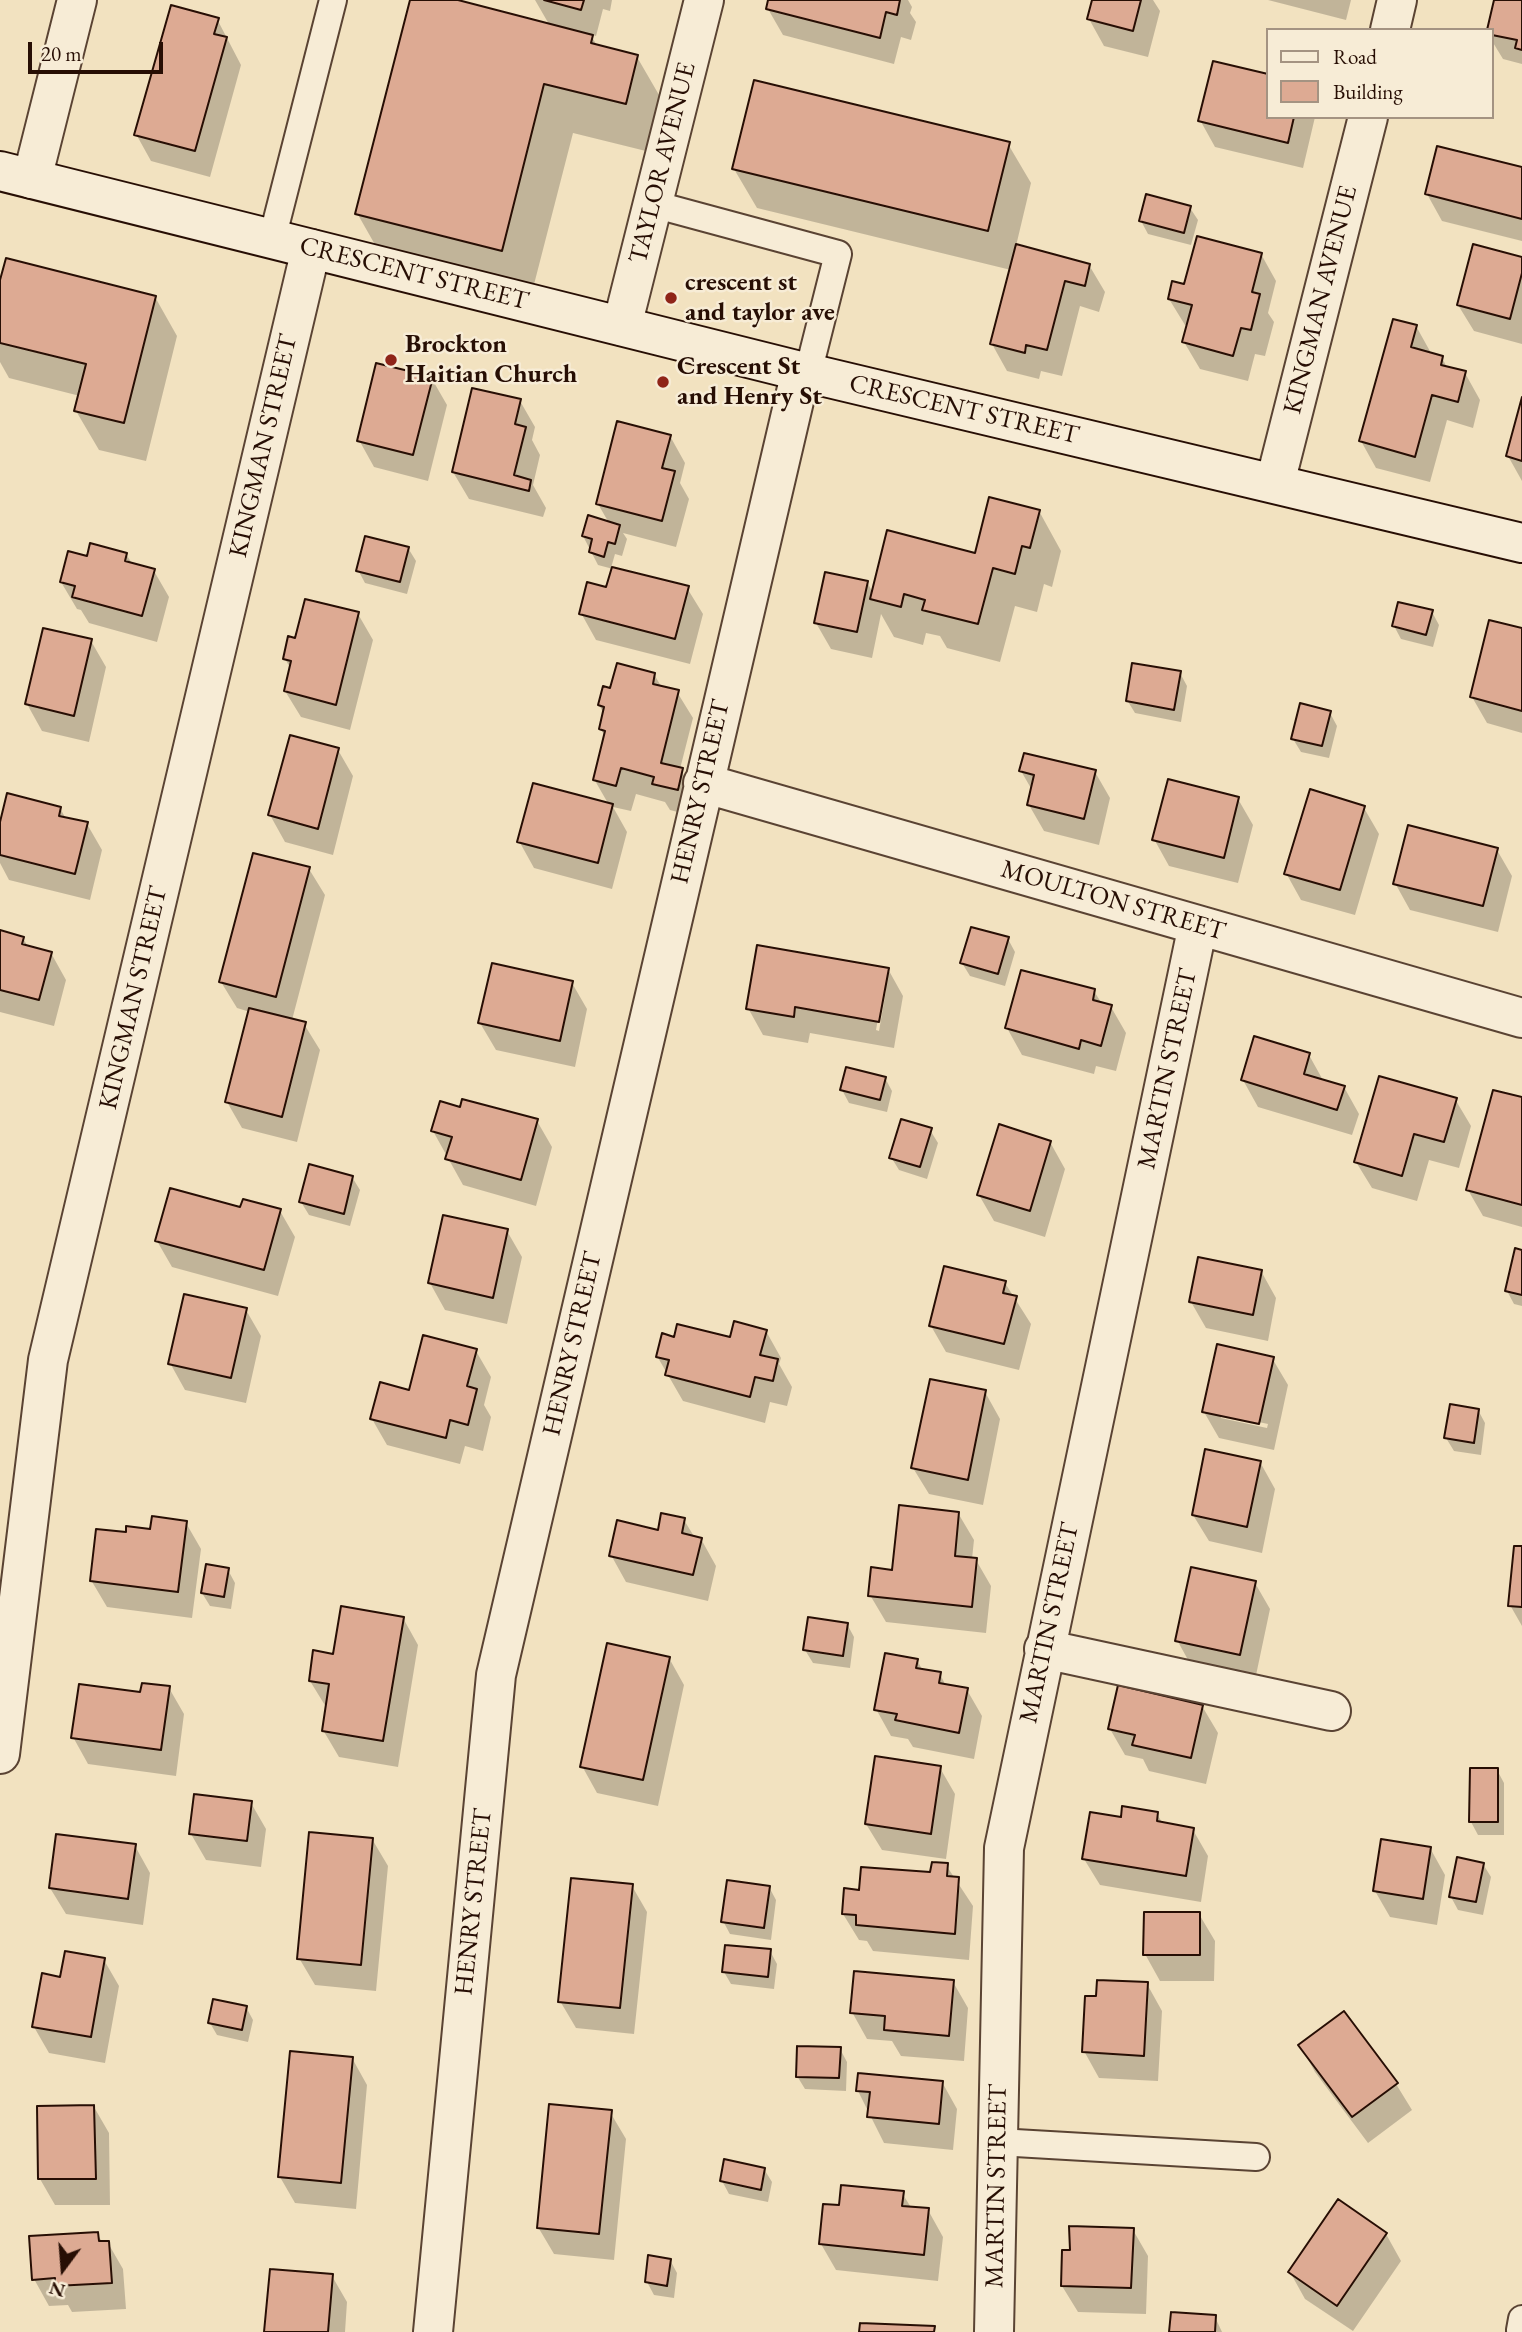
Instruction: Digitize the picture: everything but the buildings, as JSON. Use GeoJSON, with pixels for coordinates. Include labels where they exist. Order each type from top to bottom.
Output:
{"type":"FeatureCollection","features":[{"type":"Feature","properties":{"kind":"street"},"geometry":{"type":"LineString","coordinates":[[16,175],[77,0]]}},
{"type":"Feature","properties":{"kind":"street","name":"TAYLOR AVENUE"},"geometry":{"type":"LineString","coordinates":[[622,326],[704,0]]}},
{"type":"Feature","properties":{"kind":"street"},"geometry":{"type":"LineString","coordinates":[[1391,28],[1398,0]]}},
{"type":"Feature","properties":{"kind":"street","name":"KINGMAN AVENUE"},"geometry":{"type":"LineString","coordinates":[[1275,483],[1367,119]]}},
{"type":"Feature","properties":{"kind":"street","name":"CRESCENT STREET"},"geometry":{"type":"LineString","coordinates":[[16,175],[804,372],[1522,543]]}},
{"type":"Feature","properties":{"kind":"street","name":"KINGMAN STREET"},"geometry":{"type":"LineString","coordinates":[[0,1754],[6,1653],[48,1360],[311,249]]}},
{"type":"Feature","properties":{"kind":"street","name":"HENRY STREET"},"geometry":{"type":"LineString","coordinates":[[433,2332],[496,1675],[703,783],[804,372]]}},
{"type":"Feature","properties":{"kind":"street","name":"MOULTON STREET"},"geometry":{"type":"LineString","coordinates":[[703,783],[1522,1018]]}},
{"type":"Feature","properties":{"kind":"street","name":"MARTIN STREET"},"geometry":{"type":"LineString","coordinates":[[994,2332],[1004,1848],[1198,925]]}},
{"type":"Feature","properties":{"kind":"street"},"geometry":{"type":"LineString","coordinates":[[1044,1649],[1331,1711]]}},
{"type":"Feature","properties":{"kind":"lane"},"geometry":{"type":"LineString","coordinates":[[272,239],[333,0]]}},
{"type":"Feature","properties":{"kind":"lane"},"geometry":{"type":"LineString","coordinates":[[653,204],[838,254],[804,372]]}},
{"type":"Feature","properties":{"kind":"lane"},"geometry":{"type":"LineString","coordinates":[[998,2142],[1256,2157]]}},
{"type":"Feature","properties":{"kind":"place","name":"crescent st and taylor ave"},"geometry":{"type":"Point","coordinates":[671,298]}},
{"type":"Feature","properties":{"kind":"place","name":"Brockton Haitian Church"},"geometry":{"type":"Point","coordinates":[391,360]}},
{"type":"Feature","properties":{"kind":"place","name":"Crescent St and Henry St"},"geometry":{"type":"Point","coordinates":[663,382]}}]}
